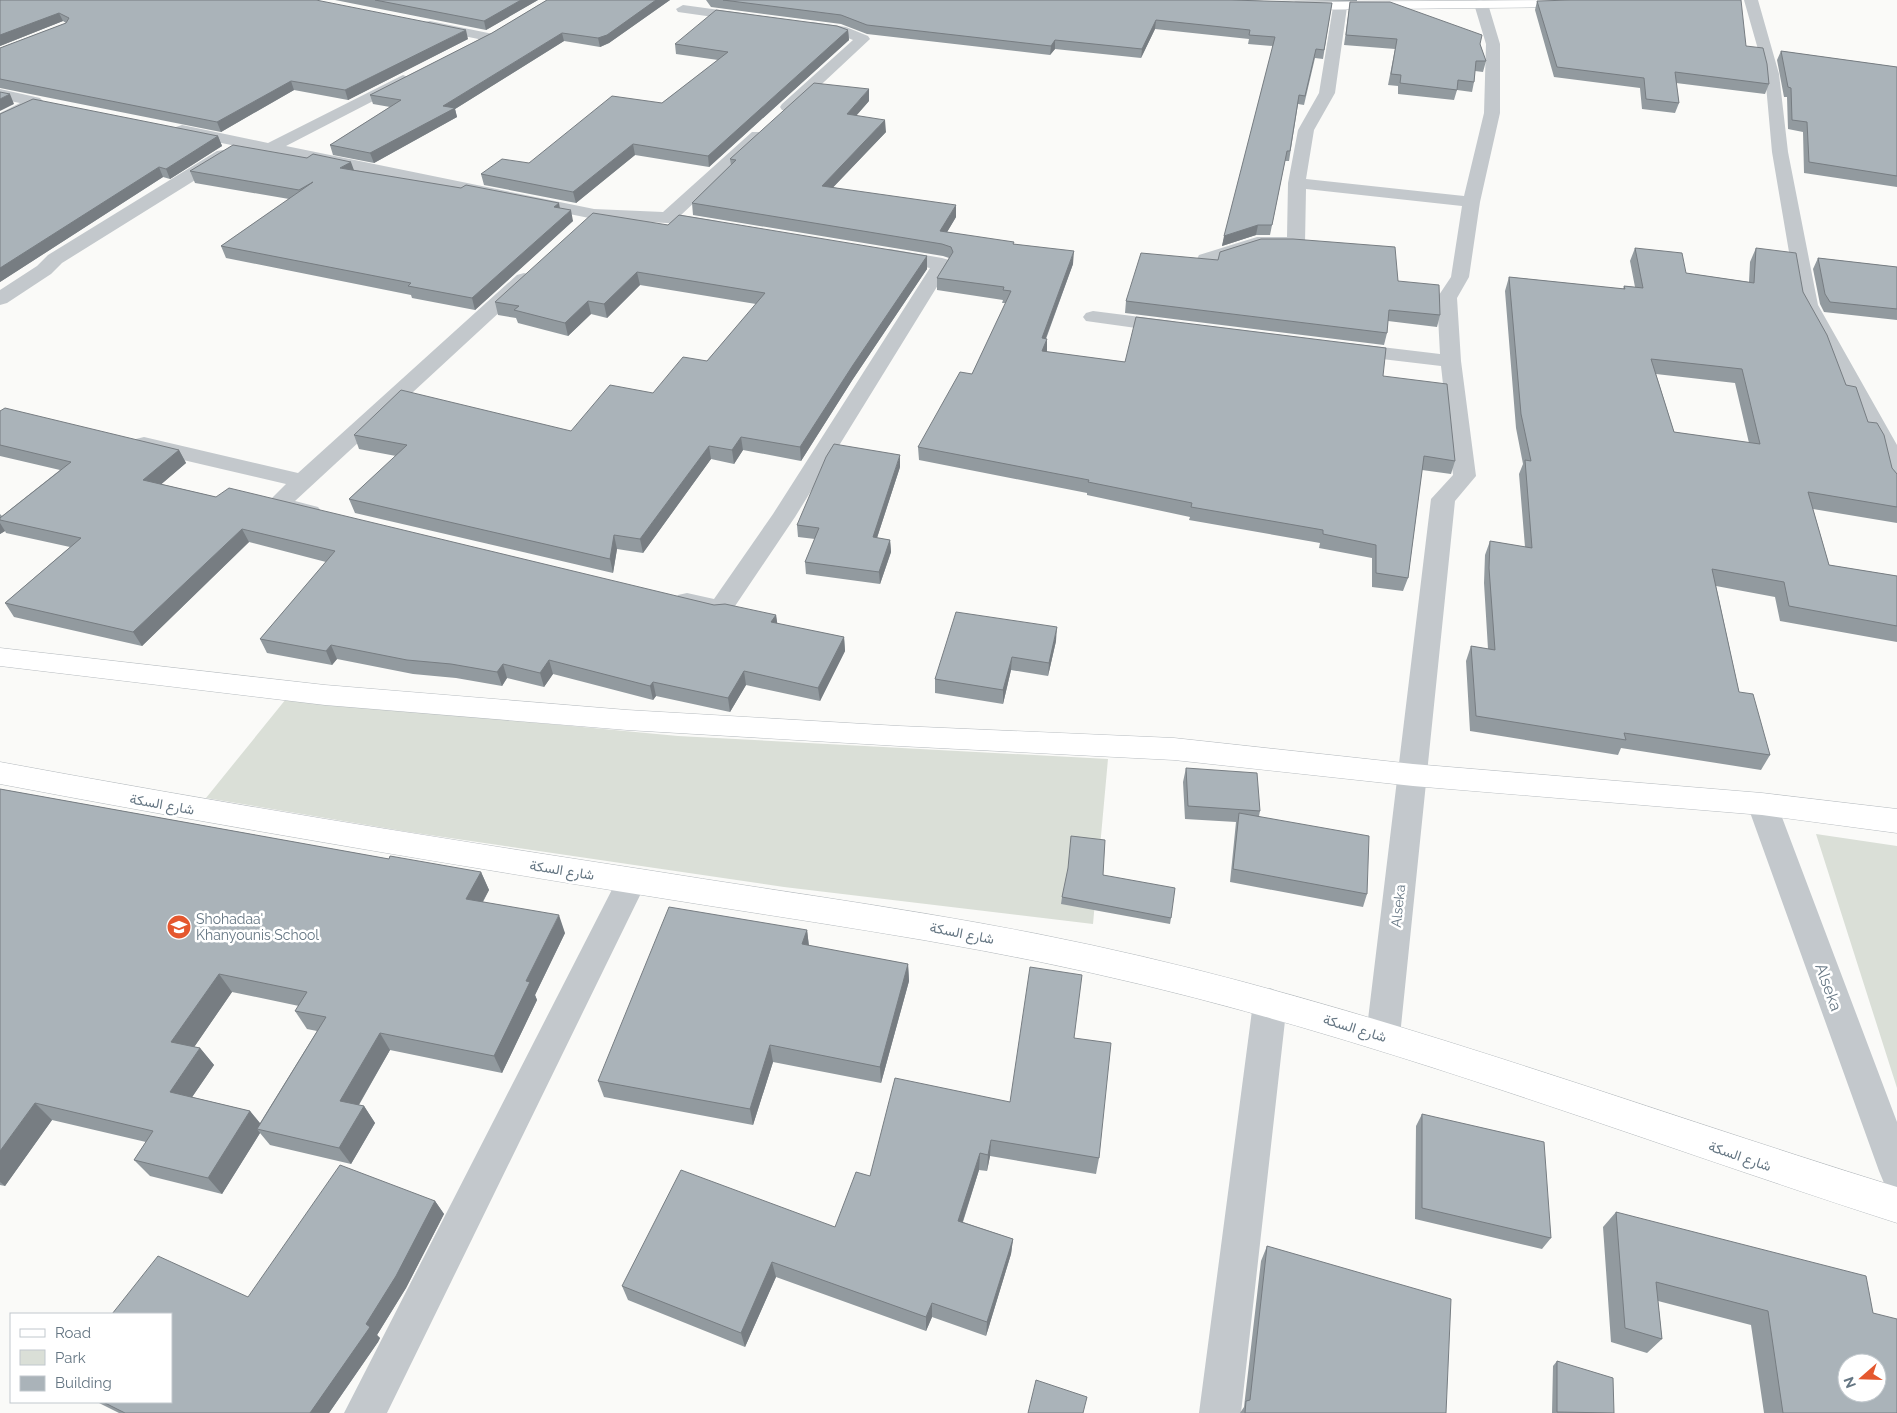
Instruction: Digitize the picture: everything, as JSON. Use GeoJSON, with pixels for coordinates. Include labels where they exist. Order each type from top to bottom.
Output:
{"type":"FeatureCollection","features":[{"type":"Feature","properties":{"kind":"main road"},"geometry":{"type":"LineString","coordinates":[[1280,6],[1593,3]]}},
{"type":"Feature","properties":{"kind":"main road"},"geometry":{"type":"LineString","coordinates":[[0,657],[335,696],[637,721],[1174,749],[1413,775],[1762,804],[1897,821]]}},
{"type":"Feature","properties":{"kind":"main road","name":"شارع السكة"},"geometry":{"type":"LineString","coordinates":[[0,773],[166,805],[632,881],[934,927],[1095,960],[1270,1003],[1383,1036],[1786,1171],[1897,1205]]}},
{"type":"Feature","properties":{"kind":"street"},"geometry":{"type":"LineString","coordinates":[[1751,0],[1772,74],[1780,152],[1808,305],[1888,449],[1897,482]]}},
{"type":"Feature","properties":{"kind":"street"},"geometry":{"type":"LineString","coordinates":[[1326,346],[1451,361],[1447,298],[1460,277],[1471,202],[1492,113],[1493,44],[1481,4]]}},
{"type":"Feature","properties":{"kind":"street"},"geometry":{"type":"LineString","coordinates":[[1206,259],[1257,242],[1296,243],[1297,182],[1306,130],[1327,93],[1340,6]]}},
{"type":"Feature","properties":{"kind":"street"},"geometry":{"type":"LineString","coordinates":[[683,9],[762,20]]}},
{"type":"Feature","properties":{"kind":"street"},"geometry":{"type":"LineString","coordinates":[[414,22],[488,37]]}},
{"type":"Feature","properties":{"kind":"street"},"geometry":{"type":"LineString","coordinates":[[667,218],[863,39],[841,30],[802,25]]}},
{"type":"Feature","properties":{"kind":"street"},"geometry":{"type":"LineString","coordinates":[[470,46],[504,28]]}},
{"type":"Feature","properties":{"kind":"street"},"geometry":{"type":"LineString","coordinates":[[270,148],[418,73]]}},
{"type":"Feature","properties":{"kind":"street"},"geometry":{"type":"LineString","coordinates":[[0,94],[45,103],[0,119]]}},
{"type":"Feature","properties":{"kind":"street"},"geometry":{"type":"LineString","coordinates":[[159,126],[270,148],[587,221],[667,218],[726,228]]}},
{"type":"Feature","properties":{"kind":"street"},"geometry":{"type":"LineString","coordinates":[[0,299],[44,270],[55,259],[244,143]]}},
{"type":"Feature","properties":{"kind":"street"},"geometry":{"type":"LineString","coordinates":[[1297,182],[1471,202]]}},
{"type":"Feature","properties":{"kind":"street"},"geometry":{"type":"LineString","coordinates":[[672,597],[720,609],[783,517],[942,264],[874,252]]}},
{"type":"Feature","properties":{"kind":"street"},"geometry":{"type":"LineString","coordinates":[[326,516],[278,504],[536,268]]}},
{"type":"Feature","properties":{"kind":"street"},"geometry":{"type":"LineString","coordinates":[[1093,317],[1191,329]]}},
{"type":"Feature","properties":{"kind":"street","name":"Alseka"},"geometry":{"type":"LineString","coordinates":[[1383,1036],[1443,499],[1465,476],[1451,361]]}},
{"type":"Feature","properties":{"kind":"street"},"geometry":{"type":"LineString","coordinates":[[123,439],[303,482]]}},
{"type":"Feature","properties":{"kind":"street","name":"Alseka"},"geometry":{"type":"LineString","coordinates":[[1762,804],[1897,1171]]}},
{"type":"Feature","properties":{"kind":"street"},"geometry":{"type":"LineString","coordinates":[[365,1413],[632,881]]}},
{"type":"Feature","properties":{"kind":"street"},"geometry":{"type":"LineString","coordinates":[[1220,1413],[1270,1003]]}},
{"type":"Feature","properties":{"kind":"green space"},"geometry":{"type":"Polygon","coordinates":[[[286,699],[678,736],[1108,759],[1093,924],[784,887],[409,832],[206,798],[286,699]]]}},
{"type":"Feature","properties":{"kind":"green space"},"geometry":{"type":"Polygon","coordinates":[[[1816,834],[1897,846],[1897,1088],[1816,834]]]}},
{"type":"Feature","properties":{"kind":"building"},"geometry":{"type":"Polygon","coordinates":[[[0,0],[316,0],[466,30],[345,90],[291,81],[217,122],[0,79],[0,48],[66,23],[69,18],[59,13],[0,35],[0,0]]]}},
{"type":"Feature","properties":{"kind":"building"},"geometry":{"type":"Polygon","coordinates":[[[375,0],[521,0],[484,21],[375,0]]]}},
{"type":"Feature","properties":{"kind":"building"},"geometry":{"type":"Polygon","coordinates":[[[547,0],[656,0],[607,35],[598,38],[562,33],[443,106],[455,108],[370,153],[330,145],[401,100],[370,95],[492,33],[547,0]]]}},
{"type":"Feature","properties":{"kind":"building"},"geometry":{"type":"Polygon","coordinates":[[[723,0],[1231,0],[1332,3],[1324,50],[1316,49],[1305,96],[1299,95],[1290,151],[1287,151],[1272,225],[1258,225],[1224,236],[1275,37],[1249,35],[1250,30],[1156,20],[1142,49],[1055,40],[1051,46],[867,25],[841,15],[723,0]]]}},
{"type":"Feature","properties":{"kind":"building"},"geometry":{"type":"Polygon","coordinates":[[[1741,0],[1746,46],[1763,48],[1769,84],[1675,72],[1679,103],[1646,99],[1644,78],[1557,67],[1537,1],[1741,0]]]}},
{"type":"Feature","properties":{"kind":"building"},"geometry":{"type":"Polygon","coordinates":[[[1350,2],[1390,2],[1482,35],[1480,44],[1486,61],[1476,61],[1474,82],[1458,80],[1457,90],[1400,83],[1401,75],[1391,74],[1397,39],[1346,35],[1350,2]]]}},
{"type":"Feature","properties":{"kind":"building"},"geometry":{"type":"Polygon","coordinates":[[[716,10],[837,26],[848,30],[708,156],[633,144],[573,192],[481,174],[502,159],[529,163],[612,96],[662,103],[728,52],[675,44],[716,10]]]}},
{"type":"Feature","properties":{"kind":"building"},"geometry":{"type":"Polygon","coordinates":[[[1781,51],[1897,67],[1897,176],[1809,162],[1807,122],[1792,120],[1791,88],[1788,87],[1781,51]]]}},
{"type":"Feature","properties":{"kind":"building"},"geometry":{"type":"Polygon","coordinates":[[[814,83],[869,89],[847,114],[885,120],[822,186],[956,205],[940,231],[1014,242],[1013,244],[1074,251],[1042,338],[1047,339],[1042,351],[1125,362],[1136,317],[1386,348],[1383,376],[1447,384],[1455,461],[1424,456],[1408,578],[1376,573],[1376,545],[1323,534],[1323,530],[1191,507],[1192,503],[1088,482],[1089,480],[918,447],[960,372],[972,374],[1011,291],[1003,290],[1004,287],[937,278],[953,252],[951,247],[942,244],[692,203],[736,160],[730,159],[814,83]]]}},
{"type":"Feature","properties":{"kind":"building"},"geometry":{"type":"Polygon","coordinates":[[[0,92],[10,94],[0,99],[0,92]]]}},
{"type":"Feature","properties":{"kind":"building"},"geometry":{"type":"Polygon","coordinates":[[[33,99],[218,136],[166,169],[159,167],[0,268],[0,114],[33,99]]]}},
{"type":"Feature","properties":{"kind":"building"},"geometry":{"type":"Polygon","coordinates":[[[233,145],[307,158],[313,154],[351,162],[340,168],[461,188],[466,185],[559,203],[554,207],[571,210],[472,298],[408,286],[411,283],[221,246],[313,182],[299,190],[190,171],[233,145]]]}},
{"type":"Feature","properties":{"kind":"building"},"geometry":{"type":"Polygon","coordinates":[[[593,213],[668,225],[679,215],[927,256],[800,447],[741,437],[732,450],[709,446],[640,539],[614,535],[610,559],[349,499],[407,445],[354,435],[401,390],[571,431],[610,385],[653,393],[683,357],[707,361],[765,293],[637,272],[604,304],[588,301],[565,323],[514,310],[519,306],[495,302],[593,213]]]}},
{"type":"Feature","properties":{"kind":"building"},"geometry":{"type":"Polygon","coordinates":[[[1261,239],[1293,239],[1395,247],[1398,281],[1439,285],[1440,315],[1389,310],[1387,333],[1126,301],[1141,253],[1218,260],[1220,252],[1261,239]]]}},
{"type":"Feature","properties":{"kind":"building"},"geometry":{"type":"Polygon","coordinates":[[[1635,248],[1682,253],[1686,273],[1754,283],[1756,248],[1796,253],[1803,292],[1827,335],[1846,385],[1856,387],[1868,422],[1877,423],[1884,435],[1892,468],[1897,474],[1897,507],[1808,492],[1829,565],[1897,576],[1897,626],[1789,606],[1784,582],[1712,569],[1739,692],[1753,694],[1770,755],[1624,733],[1626,740],[1476,716],[1471,646],[1495,650],[1489,568],[1490,541],[1532,548],[1525,460],[1531,461],[1521,414],[1509,277],[1625,289],[1624,286],[1643,288],[1635,248]],[[1651,359],[1674,432],[1760,444],[1742,369],[1651,359]]]}},
{"type":"Feature","properties":{"kind":"building"},"geometry":{"type":"Polygon","coordinates":[[[1818,258],[1897,267],[1897,309],[1830,302],[1825,294],[1818,258]]]}},
{"type":"Feature","properties":{"kind":"building"},"geometry":{"type":"Polygon","coordinates":[[[5,408],[179,450],[143,480],[216,497],[229,488],[714,605],[725,604],[776,615],[771,622],[844,637],[818,688],[744,671],[728,698],[653,682],[650,686],[549,660],[540,673],[503,664],[497,672],[451,664],[407,660],[331,645],[326,651],[260,639],[335,551],[242,529],[133,632],[5,603],[81,538],[0,520],[0,518],[71,462],[0,445],[0,411],[5,408]]]}},
{"type":"Feature","properties":{"kind":"building"},"geometry":{"type":"Polygon","coordinates":[[[834,444],[900,455],[873,537],[890,540],[879,572],[805,562],[819,528],[797,525],[826,457],[834,444]]]}},
{"type":"Feature","properties":{"kind":"building"},"geometry":{"type":"Polygon","coordinates":[[[956,612],[1057,627],[1049,663],[1012,657],[1003,690],[935,679],[956,612]]]}},
{"type":"Feature","properties":{"kind":"building"},"geometry":{"type":"Polygon","coordinates":[[[1186,768],[1257,773],[1260,811],[1188,806],[1186,768]]]}},
{"type":"Feature","properties":{"kind":"building"},"geometry":{"type":"Polygon","coordinates":[[[0,789],[389,859],[390,856],[481,872],[466,899],[559,915],[526,981],[530,982],[494,1056],[380,1033],[340,1101],[364,1106],[339,1148],[257,1129],[326,1017],[295,1011],[307,992],[219,974],[171,1042],[200,1048],[170,1092],[250,1111],[208,1178],[134,1160],[153,1131],[35,1103],[0,1151],[0,789]]]}},
{"type":"Feature","properties":{"kind":"building"},"geometry":{"type":"Polygon","coordinates":[[[1239,813],[1369,836],[1367,894],[1233,869],[1239,813]]]}},
{"type":"Feature","properties":{"kind":"building"},"geometry":{"type":"Polygon","coordinates":[[[1071,836],[1105,840],[1103,875],[1175,888],[1171,918],[1062,897],[1068,868],[1071,836]]]}},
{"type":"Feature","properties":{"kind":"building"},"geometry":{"type":"Polygon","coordinates":[[[669,907],[807,930],[802,944],[908,964],[880,1067],[770,1045],[750,1109],[598,1081],[669,907]]]}},
{"type":"Feature","properties":{"kind":"building"},"geometry":{"type":"Polygon","coordinates":[[[1030,967],[1082,975],[1074,1038],[1111,1043],[1099,1158],[991,1140],[988,1155],[980,1153],[958,1221],[1013,1239],[987,1322],[932,1303],[926,1317],[772,1262],[741,1333],[622,1286],[681,1170],[835,1227],[856,1172],[870,1176],[895,1078],[1010,1102],[1030,967]]]}},
{"type":"Feature","properties":{"kind":"building"},"geometry":{"type":"Polygon","coordinates":[[[1422,1114],[1544,1142],[1551,1238],[1422,1208],[1422,1114]]]}},
{"type":"Feature","properties":{"kind":"building"},"geometry":{"type":"Polygon","coordinates":[[[340,1165],[435,1201],[396,1276],[366,1324],[370,1327],[310,1413],[125,1413],[105,1403],[172,1403],[172,1313],[113,1313],[158,1256],[248,1297],[340,1165]]]}},
{"type":"Feature","properties":{"kind":"building"},"geometry":{"type":"Polygon","coordinates":[[[1616,1212],[1866,1276],[1873,1313],[1897,1319],[1897,1413],[1783,1413],[1768,1311],[1656,1282],[1662,1339],[1625,1328],[1616,1212]]]}},
{"type":"Feature","properties":{"kind":"building"},"geometry":{"type":"Polygon","coordinates":[[[1267,1246],[1451,1299],[1446,1413],[1245,1413],[1246,1401],[1250,1400],[1267,1246]]]}},
{"type":"Feature","properties":{"kind":"building"},"geometry":{"type":"Polygon","coordinates":[[[1557,1361],[1613,1378],[1614,1413],[1557,1412],[1557,1361]]]}},
{"type":"Feature","properties":{"kind":"building"},"geometry":{"type":"Polygon","coordinates":[[[1036,1380],[1087,1397],[1083,1413],[1028,1413],[1036,1380]]]}},
{"type":"Feature","properties":{"kind":"place","name":"Shohadaa' Khanyounis School"},"geometry":{"type":"Point","coordinates":[179,927]}}]}
